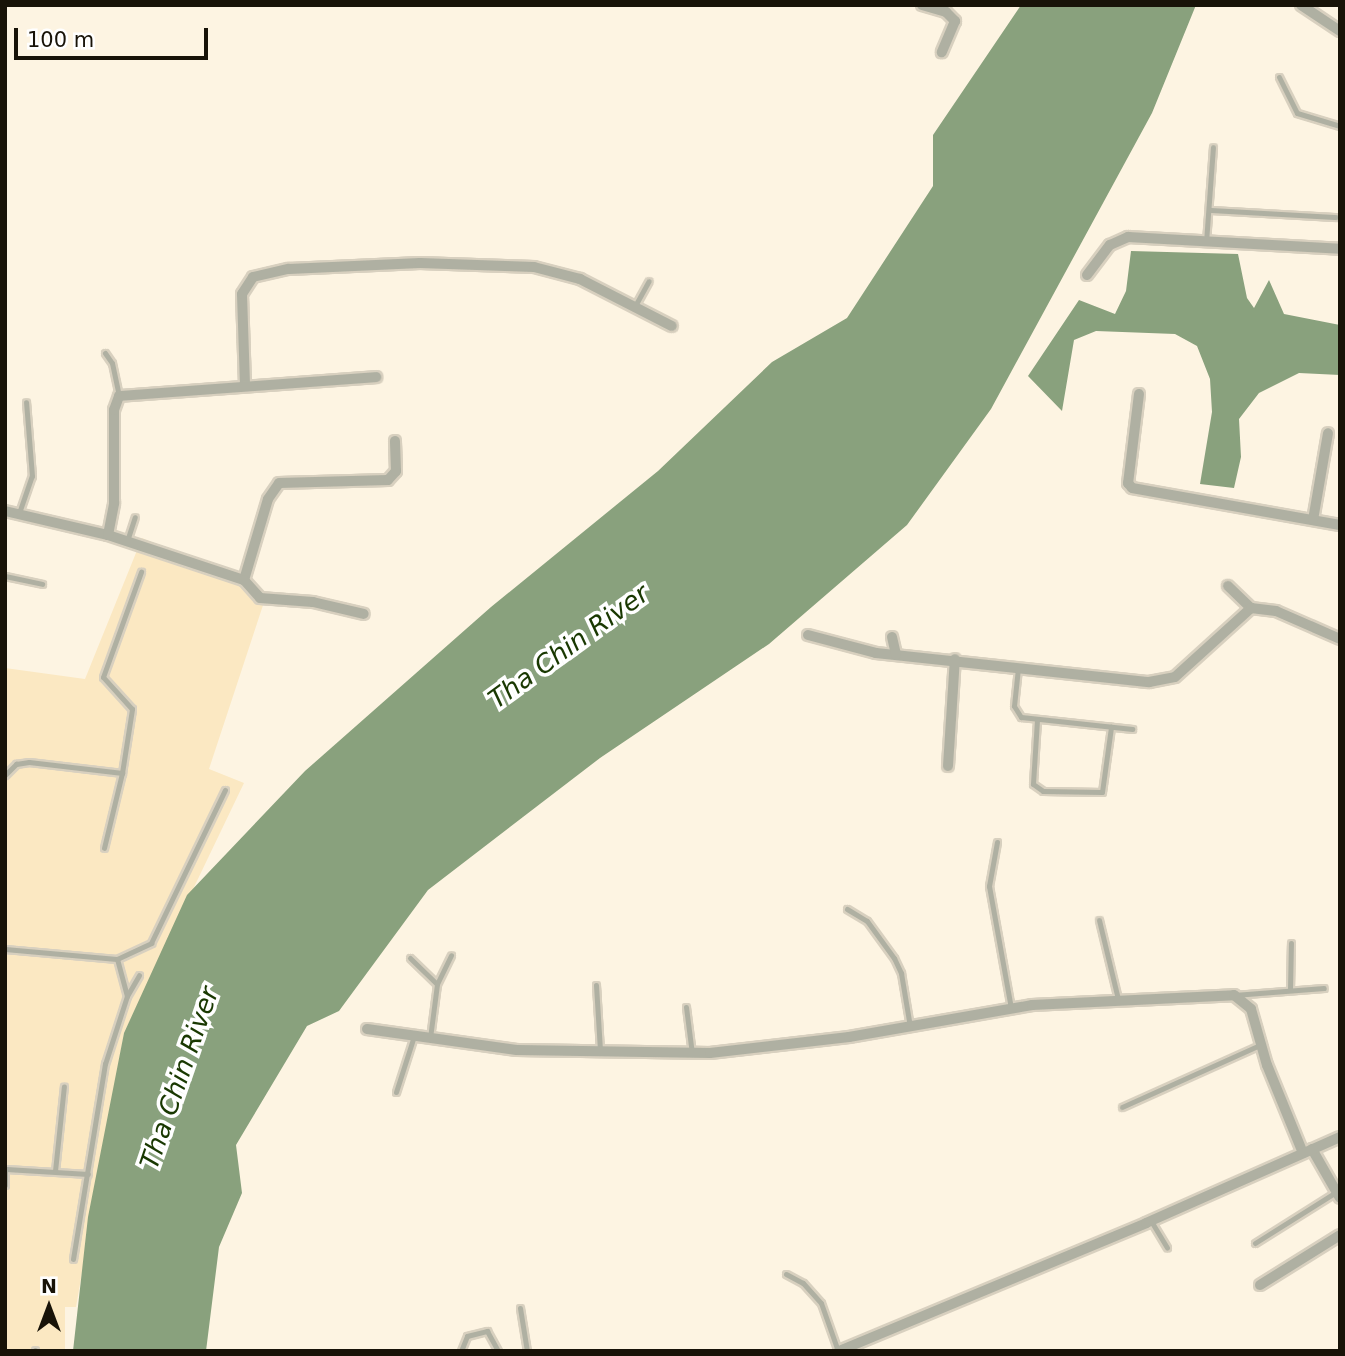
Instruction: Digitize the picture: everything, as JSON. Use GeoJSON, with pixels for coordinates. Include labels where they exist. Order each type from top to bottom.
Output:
{"type":"FeatureCollection","features":[{"type":"Feature","properties":{"kind":"street"},"geometry":{"type":"LineString","coordinates":[[922,5],[946,12],[955,21],[942,52]]}},
{"type":"Feature","properties":{"kind":"street"},"geometry":{"type":"LineString","coordinates":[[1301,5],[1340,31]]}},
{"type":"Feature","properties":{"kind":"street"},"geometry":{"type":"LineString","coordinates":[[1087,275],[1118,240],[1340,248]]}},
{"type":"Feature","properties":{"kind":"street"},"geometry":{"type":"LineString","coordinates":[[245,385],[240,303],[247,284],[260,274],[349,264],[534,267],[580,279],[636,304],[672,326]]}},
{"type":"Feature","properties":{"kind":"street"},"geometry":{"type":"LineString","coordinates":[[108,535],[114,503],[114,410],[119,396],[376,377]]}},
{"type":"Feature","properties":{"kind":"street"},"geometry":{"type":"LineString","coordinates":[[1139,394],[1128,483],[1132,488],[1340,525]]}},
{"type":"Feature","properties":{"kind":"street"},"geometry":{"type":"LineString","coordinates":[[1313,520],[1328,433]]}},
{"type":"Feature","properties":{"kind":"street"},"geometry":{"type":"LineString","coordinates":[[244,580],[268,499],[279,483],[388,480],[396,471],[395,441]]}},
{"type":"Feature","properties":{"kind":"street"},"geometry":{"type":"LineString","coordinates":[[5,511],[108,535],[244,580],[260,598],[313,602],[364,614]]}},
{"type":"Feature","properties":{"kind":"street"},"geometry":{"type":"LineString","coordinates":[[1228,586],[1251,608],[1276,611],[1340,639]]}},
{"type":"Feature","properties":{"kind":"street"},"geometry":{"type":"LineString","coordinates":[[808,635],[896,655],[955,659],[1127,682],[1164,681],[1189,667],[1251,608]]}},
{"type":"Feature","properties":{"kind":"street"},"geometry":{"type":"LineString","coordinates":[[892,637],[896,655]]}},
{"type":"Feature","properties":{"kind":"street"},"geometry":{"type":"LineString","coordinates":[[948,765],[955,659]]}},
{"type":"Feature","properties":{"kind":"street"},"geometry":{"type":"LineString","coordinates":[[367,1029],[517,1050],[692,1054],[910,1027],[1011,1009],[1118,999],[1234,995],[1251,1009],[1260,1045],[1308,1151],[1338,1195]]}},
{"type":"Feature","properties":{"kind":"street"},"geometry":{"type":"LineString","coordinates":[[839,1351],[1152,1221],[1340,1137]]}},
{"type":"Feature","properties":{"kind":"street"},"geometry":{"type":"LineString","coordinates":[[1260,1285],[1340,1235]]}},
{"type":"Feature","properties":{"kind":"lane"},"geometry":{"type":"LineString","coordinates":[[1279,77],[1297,113],[1340,126]]}},
{"type":"Feature","properties":{"kind":"lane"},"geometry":{"type":"LineString","coordinates":[[1206,242],[1213,147]]}},
{"type":"Feature","properties":{"kind":"lane"},"geometry":{"type":"LineString","coordinates":[[1209,210],[1336,217]]}},
{"type":"Feature","properties":{"kind":"lane"},"geometry":{"type":"LineString","coordinates":[[636,304],[649,281]]}},
{"type":"Feature","properties":{"kind":"lane"},"geometry":{"type":"LineString","coordinates":[[105,353],[112,363],[119,396]]}},
{"type":"Feature","properties":{"kind":"lane"},"geometry":{"type":"LineString","coordinates":[[19,513],[32,476],[26,402]]}},
{"type":"Feature","properties":{"kind":"lane"},"geometry":{"type":"LineString","coordinates":[[127,541],[135,517]]}},
{"type":"Feature","properties":{"kind":"lane"},"geometry":{"type":"LineString","coordinates":[[104,848],[122,773],[132,709],[103,677],[141,572]]}},
{"type":"Feature","properties":{"kind":"lane"},"geometry":{"type":"LineString","coordinates":[[5,576],[42,583]]}},
{"type":"Feature","properties":{"kind":"lane"},"geometry":{"type":"LineString","coordinates":[[1018,668],[1016,713],[1037,720],[1132,729]]}},
{"type":"Feature","properties":{"kind":"lane"},"geometry":{"type":"LineString","coordinates":[[1037,720],[1033,785],[1043,791],[1102,792],[1111,727]]}},
{"type":"Feature","properties":{"kind":"lane"},"geometry":{"type":"LineString","coordinates":[[5,775],[16,764],[29,762],[122,773]]}},
{"type":"Feature","properties":{"kind":"lane"},"geometry":{"type":"LineString","coordinates":[[5,949],[117,959],[151,943],[160,932],[225,790]]}},
{"type":"Feature","properties":{"kind":"lane"},"geometry":{"type":"LineString","coordinates":[[997,842],[989,886],[1011,1009]]}},
{"type":"Feature","properties":{"kind":"lane"},"geometry":{"type":"LineString","coordinates":[[847,909],[867,921],[894,958],[901,972],[910,1027]]}},
{"type":"Feature","properties":{"kind":"lane"},"geometry":{"type":"LineString","coordinates":[[1099,920],[1118,999]]}},
{"type":"Feature","properties":{"kind":"lane"},"geometry":{"type":"LineString","coordinates":[[1290,989],[1291,943]]}},
{"type":"Feature","properties":{"kind":"lane"},"geometry":{"type":"LineString","coordinates":[[430,1038],[437,984],[451,955]]}},
{"type":"Feature","properties":{"kind":"lane"},"geometry":{"type":"LineString","coordinates":[[410,958],[437,984]]}},
{"type":"Feature","properties":{"kind":"lane"},"geometry":{"type":"LineString","coordinates":[[117,959],[127,996]]}},
{"type":"Feature","properties":{"kind":"lane"},"geometry":{"type":"LineString","coordinates":[[73,1259],[105,1064],[127,996],[139,975]]}},
{"type":"Feature","properties":{"kind":"lane"},"geometry":{"type":"LineString","coordinates":[[596,985],[601,1054]]}},
{"type":"Feature","properties":{"kind":"lane"},"geometry":{"type":"LineString","coordinates":[[1234,995],[1324,988]]}},
{"type":"Feature","properties":{"kind":"lane"},"geometry":{"type":"LineString","coordinates":[[686,1007],[692,1054]]}},
{"type":"Feature","properties":{"kind":"lane"},"geometry":{"type":"LineString","coordinates":[[396,1092],[414,1036]]}},
{"type":"Feature","properties":{"kind":"lane"},"geometry":{"type":"LineString","coordinates":[[1122,1107],[1260,1045]]}},
{"type":"Feature","properties":{"kind":"lane"},"geometry":{"type":"LineString","coordinates":[[55,1171],[64,1086]]}},
{"type":"Feature","properties":{"kind":"lane"},"geometry":{"type":"LineString","coordinates":[[5,1185],[5,1169],[88,1174]]}},
{"type":"Feature","properties":{"kind":"lane"},"geometry":{"type":"LineString","coordinates":[[1255,1243],[1338,1195]]}},
{"type":"Feature","properties":{"kind":"lane"},"geometry":{"type":"LineString","coordinates":[[1152,1221],[1167,1248]]}},
{"type":"Feature","properties":{"kind":"lane"},"geometry":{"type":"LineString","coordinates":[[786,1274],[803,1283],[821,1303],[839,1351]]}},
{"type":"Feature","properties":{"kind":"lane"},"geometry":{"type":"LineString","coordinates":[[520,1308],[527,1351]]}},
{"type":"Feature","properties":{"kind":"lane"},"geometry":{"type":"LineString","coordinates":[[461,1351],[467,1336],[487,1331],[498,1351]]}},
{"type":"Feature","properties":{"kind":"shaded area"},"geometry":{"type":"Polygon","coordinates":[[[142,538],[267,593],[209,769],[244,783],[124,1033],[76,1307],[65,1307],[65,1351],[5,1351],[5,668],[85,679],[142,538]]]}},
{"type":"Feature","properties":{"kind":"water","name":"Tha Chin River"},"geometry":{"type":"Polygon","coordinates":[[[1021,5],[1196,5],[1152,113],[991,409],[907,525],[769,644],[600,758],[428,890],[339,1011],[307,1026],[236,1145],[242,1193],[219,1247],[206,1351],[73,1351],[88,1217],[124,1033],[187,895],[305,771],[491,607],[658,471],[772,362],[847,318],[933,186],[933,135],[1021,5]]]}},
{"type":"Feature","properties":{"kind":"water"},"geometry":{"type":"Polygon","coordinates":[[[1131,251],[1238,254],[1247,298],[1254,308],[1269,280],[1284,314],[1340,325],[1340,375],[1299,373],[1259,393],[1239,419],[1241,457],[1234,488],[1200,484],[1212,412],[1210,379],[1197,346],[1175,334],[1096,331],[1074,340],[1062,411],[1028,376],[1079,300],[1115,314],[1126,291],[1131,251]]]}}]}
